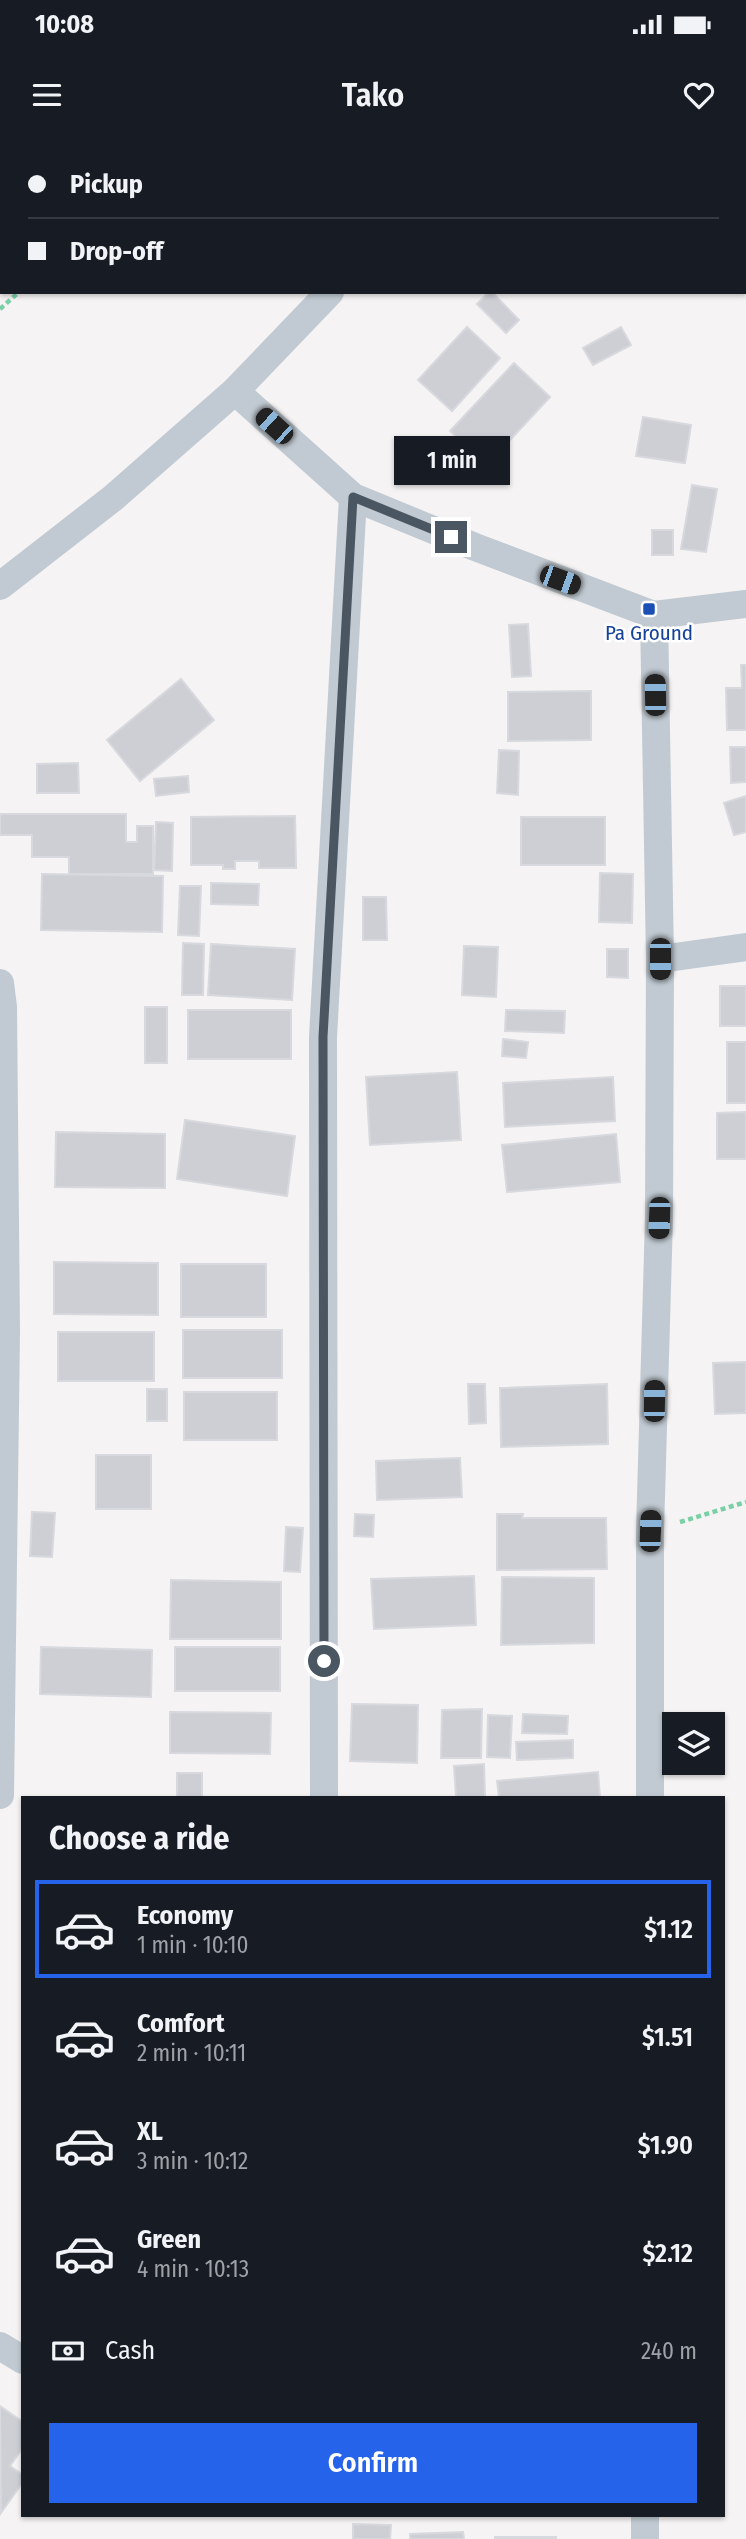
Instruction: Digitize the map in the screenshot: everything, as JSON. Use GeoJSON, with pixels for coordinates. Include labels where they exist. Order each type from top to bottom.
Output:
{"type":"FeatureCollection","features":[{"type":"Feature","properties":{"kind":"street"},"geometry":{"type":"LineString","coordinates":[[0,586],[113,498],[234,391],[328,294]]}},
{"type":"Feature","properties":{"kind":"street"},"geometry":{"type":"LineString","coordinates":[[234,391],[353,497],[654,615],[746,604]]}},
{"type":"Feature","properties":{"kind":"street"},"geometry":{"type":"LineString","coordinates":[[324,1796],[323,1037],[353,497]]}},
{"type":"Feature","properties":{"kind":"street"},"geometry":{"type":"LineString","coordinates":[[650,1796],[650,1531],[659,1218],[660,959],[654,615]]}},
{"type":"Feature","properties":{"kind":"street"},"geometry":{"type":"LineString","coordinates":[[660,959],[746,947]]}},
{"type":"Feature","properties":{"kind":"street"},"geometry":{"type":"LineString","coordinates":[[0,984],[4,1007],[6,1331],[0,1795]]}},
{"type":"Feature","properties":{"kind":"street"},"geometry":{"type":"LineString","coordinates":[[0,2346],[21,2359]]}},
{"type":"Feature","properties":{"kind":"street"},"geometry":{"type":"LineString","coordinates":[[645,2517],[645,2539]]}},
{"type":"Feature","properties":{"kind":"path"},"geometry":{"type":"LineString","coordinates":[[0,309],[17,294]]}},
{"type":"Feature","properties":{"kind":"path"},"geometry":{"type":"LineString","coordinates":[[650,1531],[746,1502]]}},
{"type":"Feature","properties":{"kind":"building"},"geometry":{"type":"Polygon","coordinates":[[[487,294],[494,294],[519,320],[506,333],[477,304],[487,294]]]}},
{"type":"Feature","properties":{"kind":"building"},"geometry":{"type":"Polygon","coordinates":[[[467,327],[500,358],[452,411],[418,380],[467,327]]]}},
{"type":"Feature","properties":{"kind":"building"},"geometry":{"type":"Polygon","coordinates":[[[621,327],[631,345],[593,365],[583,348],[621,327]]]}},
{"type":"Feature","properties":{"kind":"building"},"geometry":{"type":"Polygon","coordinates":[[[514,363],[550,397],[487,465],[450,431],[514,363]]]}},
{"type":"Feature","properties":{"kind":"building"},"geometry":{"type":"Polygon","coordinates":[[[643,417],[691,425],[685,463],[636,456],[643,417]]]}},
{"type":"Feature","properties":{"kind":"building"},"geometry":{"type":"Polygon","coordinates":[[[692,485],[717,489],[706,552],[681,549],[692,485]]]}},
{"type":"Feature","properties":{"kind":"building"},"geometry":{"type":"Polygon","coordinates":[[[652,530],[673,530],[673,555],[652,555],[652,530]]]}},
{"type":"Feature","properties":{"kind":"building"},"geometry":{"type":"Polygon","coordinates":[[[528,624],[531,676],[512,677],[509,625],[528,624]]]}},
{"type":"Feature","properties":{"kind":"building"},"geometry":{"type":"Polygon","coordinates":[[[741,665],[746,665],[746,730],[727,730],[726,688],[742,688],[741,665]]]}},
{"type":"Feature","properties":{"kind":"building"},"geometry":{"type":"Polygon","coordinates":[[[181,679],[214,720],[140,781],[107,740],[181,679]]]}},
{"type":"Feature","properties":{"kind":"building"},"geometry":{"type":"Polygon","coordinates":[[[591,691],[591,740],[508,741],[508,692],[591,691]]]}},
{"type":"Feature","properties":{"kind":"building"},"geometry":{"type":"Polygon","coordinates":[[[730,747],[746,747],[746,782],[731,783],[730,747]]]}},
{"type":"Feature","properties":{"kind":"building"},"geometry":{"type":"Polygon","coordinates":[[[499,750],[519,751],[518,795],[497,793],[499,750]]]}},
{"type":"Feature","properties":{"kind":"building"},"geometry":{"type":"Polygon","coordinates":[[[78,763],[79,793],[37,793],[37,764],[78,763]]]}},
{"type":"Feature","properties":{"kind":"building"},"geometry":{"type":"Polygon","coordinates":[[[188,776],[189,792],[156,796],[154,779],[188,776]]]}},
{"type":"Feature","properties":{"kind":"building"},"geometry":{"type":"Polygon","coordinates":[[[746,796],[746,832],[734,835],[724,803],[746,796]]]}},
{"type":"Feature","properties":{"kind":"building"},"geometry":{"type":"Polygon","coordinates":[[[0,814],[126,814],[126,842],[137,842],[137,826],[153,826],[153,874],[69,874],[69,857],[32,857],[32,835],[0,835],[0,814]]]}},
{"type":"Feature","properties":{"kind":"building"},"geometry":{"type":"Polygon","coordinates":[[[295,816],[296,868],[259,868],[259,861],[235,861],[235,869],[223,869],[223,865],[191,865],[191,817],[295,816]]]}},
{"type":"Feature","properties":{"kind":"building"},"geometry":{"type":"Polygon","coordinates":[[[521,817],[605,817],[605,865],[521,865],[521,817]]]}},
{"type":"Feature","properties":{"kind":"building"},"geometry":{"type":"Polygon","coordinates":[[[156,822],[173,823],[172,871],[154,870],[156,822]]]}},
{"type":"Feature","properties":{"kind":"building"},"geometry":{"type":"Polygon","coordinates":[[[600,873],[633,874],[632,923],[599,922],[600,873]]]}},
{"type":"Feature","properties":{"kind":"building"},"geometry":{"type":"Polygon","coordinates":[[[42,874],[163,876],[162,932],[41,930],[42,874]]]}},
{"type":"Feature","properties":{"kind":"building"},"geometry":{"type":"Polygon","coordinates":[[[211,883],[259,884],[258,905],[211,904],[211,883]]]}},
{"type":"Feature","properties":{"kind":"building"},"geometry":{"type":"Polygon","coordinates":[[[180,886],[201,886],[199,936],[178,935],[180,886]]]}},
{"type":"Feature","properties":{"kind":"building"},"geometry":{"type":"Polygon","coordinates":[[[363,897],[386,897],[387,940],[363,940],[363,897]]]}},
{"type":"Feature","properties":{"kind":"building"},"geometry":{"type":"Polygon","coordinates":[[[183,943],[204,944],[203,995],[182,995],[183,943]]]}},
{"type":"Feature","properties":{"kind":"building"},"geometry":{"type":"Polygon","coordinates":[[[211,944],[295,949],[292,1000],[208,995],[211,944]]]}},
{"type":"Feature","properties":{"kind":"building"},"geometry":{"type":"Polygon","coordinates":[[[464,946],[498,947],[496,997],[462,995],[464,946]]]}},
{"type":"Feature","properties":{"kind":"building"},"geometry":{"type":"Polygon","coordinates":[[[607,949],[628,949],[628,978],[607,977],[607,949]]]}},
{"type":"Feature","properties":{"kind":"building"},"geometry":{"type":"Polygon","coordinates":[[[720,986],[746,986],[746,1026],[720,1026],[720,986]]]}},
{"type":"Feature","properties":{"kind":"building"},"geometry":{"type":"Polygon","coordinates":[[[145,1007],[167,1007],[167,1063],[145,1063],[145,1007]]]}},
{"type":"Feature","properties":{"kind":"building"},"geometry":{"type":"Polygon","coordinates":[[[188,1010],[291,1010],[291,1059],[188,1059],[188,1010]]]}},
{"type":"Feature","properties":{"kind":"building"},"geometry":{"type":"Polygon","coordinates":[[[506,1010],[565,1011],[564,1033],[505,1031],[506,1010]]]}},
{"type":"Feature","properties":{"kind":"building"},"geometry":{"type":"Polygon","coordinates":[[[503,1039],[528,1042],[526,1058],[502,1056],[503,1039]]]}},
{"type":"Feature","properties":{"kind":"building"},"geometry":{"type":"Polygon","coordinates":[[[727,1042],[746,1042],[746,1103],[727,1103],[727,1042]]]}},
{"type":"Feature","properties":{"kind":"building"},"geometry":{"type":"Polygon","coordinates":[[[457,1072],[461,1140],[370,1145],[366,1077],[457,1072]]]}},
{"type":"Feature","properties":{"kind":"building"},"geometry":{"type":"Polygon","coordinates":[[[613,1077],[615,1121],[505,1127],[503,1083],[613,1077]]]}},
{"type":"Feature","properties":{"kind":"building"},"geometry":{"type":"Polygon","coordinates":[[[746,1112],[746,1159],[717,1159],[717,1113],[746,1112]]]}},
{"type":"Feature","properties":{"kind":"building"},"geometry":{"type":"Polygon","coordinates":[[[185,1120],[295,1136],[287,1196],[177,1179],[185,1120]]]}},
{"type":"Feature","properties":{"kind":"building"},"geometry":{"type":"Polygon","coordinates":[[[56,1132],[165,1134],[165,1188],[55,1187],[56,1132]]]}},
{"type":"Feature","properties":{"kind":"building"},"geometry":{"type":"Polygon","coordinates":[[[616,1134],[620,1182],[507,1192],[502,1145],[616,1134]]]}},
{"type":"Feature","properties":{"kind":"building"},"geometry":{"type":"Polygon","coordinates":[[[54,1262],[158,1263],[158,1315],[54,1314],[54,1262]]]}},
{"type":"Feature","properties":{"kind":"building"},"geometry":{"type":"Polygon","coordinates":[[[181,1264],[266,1264],[266,1317],[181,1317],[181,1264]]]}},
{"type":"Feature","properties":{"kind":"building"},"geometry":{"type":"Polygon","coordinates":[[[183,1330],[282,1330],[282,1378],[183,1378],[183,1330]]]}},
{"type":"Feature","properties":{"kind":"building"},"geometry":{"type":"Polygon","coordinates":[[[58,1332],[154,1332],[154,1381],[58,1381],[58,1332]]]}},
{"type":"Feature","properties":{"kind":"building"},"geometry":{"type":"Polygon","coordinates":[[[746,1362],[746,1413],[715,1414],[713,1363],[746,1362]]]}},
{"type":"Feature","properties":{"kind":"building"},"geometry":{"type":"Polygon","coordinates":[[[468,1384],[485,1384],[486,1423],[469,1424],[468,1384]]]}},
{"type":"Feature","properties":{"kind":"building"},"geometry":{"type":"Polygon","coordinates":[[[607,1384],[608,1444],[501,1447],[500,1388],[607,1384]]]}},
{"type":"Feature","properties":{"kind":"building"},"geometry":{"type":"Polygon","coordinates":[[[147,1389],[167,1389],[167,1421],[147,1421],[147,1389]]]}},
{"type":"Feature","properties":{"kind":"building"},"geometry":{"type":"Polygon","coordinates":[[[184,1392],[277,1392],[277,1440],[184,1440],[184,1392]]]}},
{"type":"Feature","properties":{"kind":"building"},"geometry":{"type":"Polygon","coordinates":[[[96,1455],[151,1455],[151,1509],[96,1509],[96,1455]]]}},
{"type":"Feature","properties":{"kind":"building"},"geometry":{"type":"Polygon","coordinates":[[[460,1458],[462,1497],[377,1500],[376,1461],[460,1458]]]}},
{"type":"Feature","properties":{"kind":"building"},"geometry":{"type":"Polygon","coordinates":[[[32,1512],[55,1513],[52,1557],[30,1556],[32,1512]]]}},
{"type":"Feature","properties":{"kind":"building"},"geometry":{"type":"Polygon","coordinates":[[[355,1514],[374,1515],[373,1537],[354,1536],[355,1514]]]}},
{"type":"Feature","properties":{"kind":"building"},"geometry":{"type":"Polygon","coordinates":[[[497,1514],[523,1514],[522,1518],[606,1518],[607,1569],[497,1570],[497,1514]]]}},
{"type":"Feature","properties":{"kind":"building"},"geometry":{"type":"Polygon","coordinates":[[[286,1527],[303,1528],[300,1572],[284,1571],[286,1527]]]}},
{"type":"Feature","properties":{"kind":"building"},"geometry":{"type":"Polygon","coordinates":[[[474,1576],[476,1625],[374,1629],[371,1579],[474,1576]]]}},
{"type":"Feature","properties":{"kind":"building"},"geometry":{"type":"Polygon","coordinates":[[[502,1577],[594,1578],[594,1643],[501,1645],[502,1577]]]}},
{"type":"Feature","properties":{"kind":"building"},"geometry":{"type":"Polygon","coordinates":[[[171,1580],[281,1582],[281,1639],[170,1639],[171,1580]]]}},
{"type":"Feature","properties":{"kind":"building"},"geometry":{"type":"Polygon","coordinates":[[[41,1647],[152,1650],[151,1697],[40,1694],[41,1647]]]}},
{"type":"Feature","properties":{"kind":"building"},"geometry":{"type":"Polygon","coordinates":[[[175,1647],[280,1647],[280,1691],[175,1691],[175,1647]]]}},
{"type":"Feature","properties":{"kind":"building"},"geometry":{"type":"Polygon","coordinates":[[[352,1704],[418,1705],[417,1763],[350,1761],[352,1704]]]}},
{"type":"Feature","properties":{"kind":"building"},"geometry":{"type":"Polygon","coordinates":[[[482,1709],[481,1758],[441,1758],[442,1710],[482,1709]]]}},
{"type":"Feature","properties":{"kind":"building"},"geometry":{"type":"Polygon","coordinates":[[[170,1712],[271,1713],[270,1754],[170,1753],[170,1712]]]}},
{"type":"Feature","properties":{"kind":"building"},"geometry":{"type":"Polygon","coordinates":[[[523,1714],[568,1716],[567,1734],[522,1733],[523,1714]]]}},
{"type":"Feature","properties":{"kind":"building"},"geometry":{"type":"Polygon","coordinates":[[[488,1715],[512,1716],[510,1758],[487,1757],[488,1715]]]}},
{"type":"Feature","properties":{"kind":"building"},"geometry":{"type":"Polygon","coordinates":[[[573,1740],[573,1758],[517,1760],[516,1742],[573,1740]]]}},
{"type":"Feature","properties":{"kind":"building"},"geometry":{"type":"Polygon","coordinates":[[[484,1764],[485,1796],[456,1796],[454,1766],[484,1764]]]}},
{"type":"Feature","properties":{"kind":"building"},"geometry":{"type":"Polygon","coordinates":[[[598,1772],[600,1796],[499,1796],[497,1781],[598,1772]]]}},
{"type":"Feature","properties":{"kind":"building"},"geometry":{"type":"Polygon","coordinates":[[[177,1773],[202,1773],[202,1796],[177,1796],[177,1773]]]}},
{"type":"Feature","properties":{"kind":"building"},"geometry":{"type":"Polygon","coordinates":[[[0,2406],[21,2421],[21,2451],[10,2466],[21,2474],[21,2485],[1,2513],[0,2406]]]}},
{"type":"Feature","properties":{"kind":"building"},"geometry":{"type":"Polygon","coordinates":[[[353,2524],[391,2525],[390,2539],[353,2539],[353,2524]]]}},
{"type":"Feature","properties":{"kind":"building"},"geometry":{"type":"Polygon","coordinates":[[[463,2532],[464,2539],[410,2539],[410,2534],[463,2532]]]}},
{"type":"Feature","properties":{"kind":"building"},"geometry":{"type":"Polygon","coordinates":[[[556,2537],[556,2539],[495,2539],[556,2537]]]}},
{"type":"Feature","properties":{"kind":"place","name":"Pa Ground"},"geometry":{"type":"Point","coordinates":[649,609]}},
{"type":"Feature","properties":{"kind":"route"},"geometry":{"type":"LineString","coordinates":[[324,1661],[323,1037],[353,497],[451,537]]}}]}
